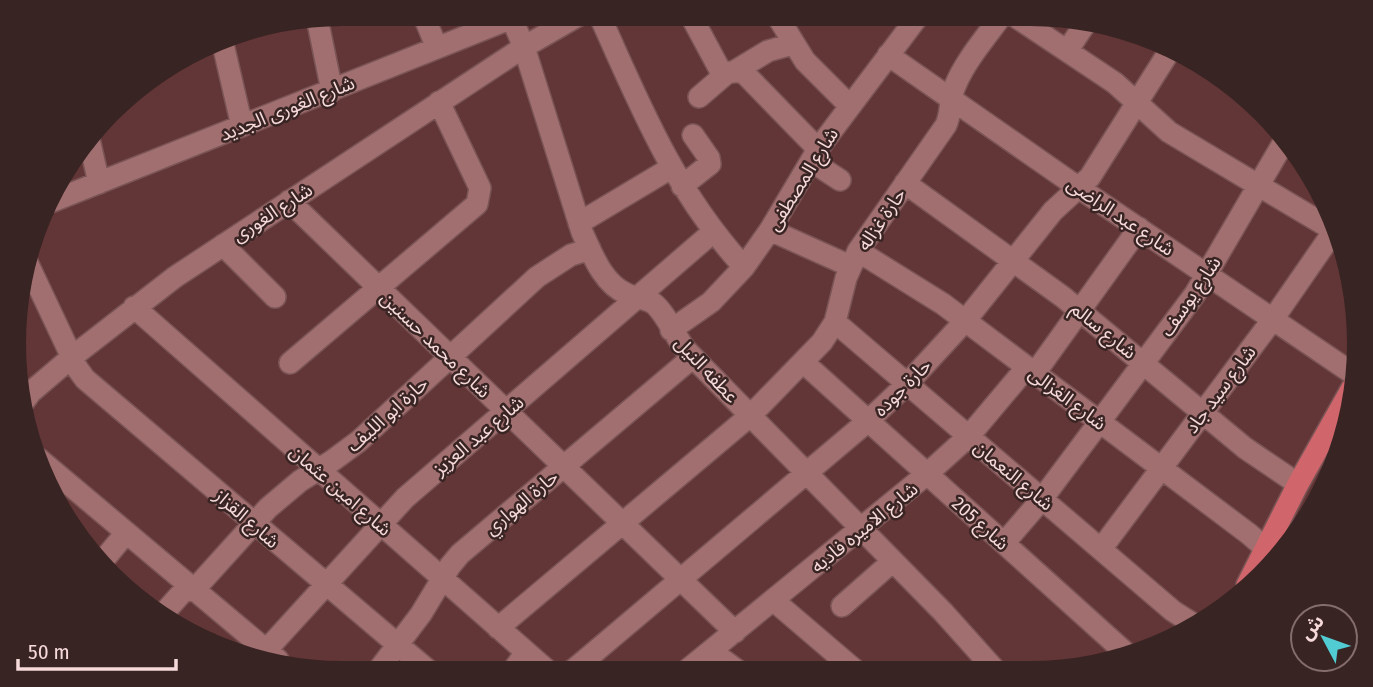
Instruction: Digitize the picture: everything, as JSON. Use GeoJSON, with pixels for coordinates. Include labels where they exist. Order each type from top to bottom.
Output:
{"type":"FeatureCollection","features":[{"type":"Feature","properties":{"kind":"main road"},"geometry":{"type":"LineString","coordinates":[[1268,550],[1298,484],[1340,409]]}},
{"type":"Feature","properties":{"kind":"street"},"geometry":{"type":"LineString","coordinates":[[428,26],[438,48]]}},
{"type":"Feature","properties":{"kind":"street","name":"شارع الغورى الجديد"},"geometry":{"type":"LineString","coordinates":[[62,197],[492,26]]}},
{"type":"Feature","properties":{"kind":"street","name":"عطفه النيل"},"geometry":{"type":"LineString","coordinates":[[519,26],[579,223],[590,249],[612,285],[660,310],[671,330],[693,357],[943,612],[987,661]]}},
{"type":"Feature","properties":{"kind":"street"},"geometry":{"type":"LineString","coordinates":[[524,47],[560,26]]}},
{"type":"Feature","properties":{"kind":"street"},"geometry":{"type":"LineString","coordinates":[[604,26],[643,113],[676,177],[713,232],[744,267]]}},
{"type":"Feature","properties":{"kind":"street"},"geometry":{"type":"LineString","coordinates":[[696,26],[718,67],[745,74],[814,155],[840,180]]}},
{"type":"Feature","properties":{"kind":"street"},"geometry":{"type":"LineString","coordinates":[[783,26],[793,44],[819,77],[849,105]]}},
{"type":"Feature","properties":{"kind":"street","name":"شارع المصطفى"},"geometry":{"type":"LineString","coordinates":[[671,330],[711,302],[744,267],[770,230],[814,155],[910,26]]}},
{"type":"Feature","properties":{"kind":"street","name":"حارة غزاله"},"geometry":{"type":"LineString","coordinates":[[498,628],[751,415],[822,342],[835,322],[854,259],[946,125],[959,76],[994,26]]}},
{"type":"Feature","properties":{"kind":"street"},"geometry":{"type":"LineString","coordinates":[[1030,26],[1115,83],[1169,132],[1323,223]]}},
{"type":"Feature","properties":{"kind":"street"},"geometry":{"type":"LineString","coordinates":[[319,27],[332,90]]}},
{"type":"Feature","properties":{"kind":"street"},"geometry":{"type":"LineString","coordinates":[[1067,51],[1081,31]]}},
{"type":"Feature","properties":{"kind":"street"},"geometry":{"type":"LineString","coordinates":[[699,97],[731,72],[768,51],[793,44]]}},
{"type":"Feature","properties":{"kind":"street","name":"شارع الغورى"},"geometry":{"type":"LineString","coordinates":[[30,391],[134,307],[223,245],[524,47]]}},
{"type":"Feature","properties":{"kind":"street"},"geometry":{"type":"LineString","coordinates":[[224,49],[242,126]]}},
{"type":"Feature","properties":{"kind":"street","name":"شارع عبد الراضى"},"geometry":{"type":"LineString","coordinates":[[888,55],[1346,368]]}},
{"type":"Feature","properties":{"kind":"street","name":"حارة جوده"},"geometry":{"type":"LineString","coordinates":[[584,661],[868,421],[907,384],[965,321],[1053,211],[1095,170],[1166,57]]}},
{"type":"Feature","properties":{"kind":"street"},"geometry":{"type":"LineString","coordinates":[[290,363],[473,208],[480,199],[478,183],[439,102]]}},
{"type":"Feature","properties":{"kind":"street"},"geometry":{"type":"LineString","coordinates":[[579,223],[676,177],[709,166],[711,161],[703,143]]}},
{"type":"Feature","properties":{"kind":"street","name":"شارع يوسف"},"geometry":{"type":"LineString","coordinates":[[1004,543],[1042,499],[1208,275],[1280,148]]}},
{"type":"Feature","properties":{"kind":"street"},"geometry":{"type":"LineString","coordinates":[[92,151],[99,183]]}},
{"type":"Feature","properties":{"kind":"street","name":"شارع سالم"},"geometry":{"type":"LineString","coordinates":[[905,183],[1080,311],[1263,461],[1298,484]]}},
{"type":"Feature","properties":{"kind":"street","name":"شارع محمد حسنين"},"geometry":{"type":"LineString","coordinates":[[289,201],[735,632]]}},
{"type":"Feature","properties":{"kind":"street","name":"شارع الاميره فاديه"},"geometry":{"type":"LineString","coordinates":[[699,661],[927,474],[969,436],[1031,370],[1080,311],[1139,228]]}},
{"type":"Feature","properties":{"kind":"street","name":"شارع الغزالى"},"geometry":{"type":"LineString","coordinates":[[770,230],[854,259],[918,287],[1268,550]]}},
{"type":"Feature","properties":{"kind":"street","name":"شارع عبد العزيز"},"geometry":{"type":"LineString","coordinates":[[271,652],[325,584],[418,486],[713,232]]}},
{"type":"Feature","properties":{"kind":"street","name":"شارع سيد جاد"},"geometry":{"type":"LineString","coordinates":[[1101,549],[1330,241]]}},
{"type":"Feature","properties":{"kind":"street"},"geometry":{"type":"LineString","coordinates":[[223,245],[275,297]]}},
{"type":"Feature","properties":{"kind":"street","name":"حارة ابو الليف"},"geometry":{"type":"LineString","coordinates":[[169,608],[284,494],[359,441],[537,276],[571,255],[590,249]]}},
{"type":"Feature","properties":{"kind":"street","name":"شارع القزاز"},"geometry":{"type":"LineString","coordinates":[[34,276],[85,379],[417,661]]}},
{"type":"Feature","properties":{"kind":"street","name":"شارع امين عثمان"},"geometry":{"type":"LineString","coordinates":[[134,307],[536,661]]}},
{"type":"Feature","properties":{"kind":"street","name":"شارع النعمان"},"geometry":{"type":"LineString","coordinates":[[835,322],[1186,619]]}},
{"type":"Feature","properties":{"kind":"street","name":"حارة الهواري"},"geometry":{"type":"LineString","coordinates":[[386,661],[460,554],[693,357]]}},
{"type":"Feature","properties":{"kind":"street","name":"شارع 205"},"geometry":{"type":"LineString","coordinates":[[803,362],[1120,648]]}},
{"type":"Feature","properties":{"kind":"street"},"geometry":{"type":"LineString","coordinates":[[63,492],[126,533],[261,650]]}},
{"type":"Feature","properties":{"kind":"street"},"geometry":{"type":"LineString","coordinates":[[107,555],[126,533]]}},
{"type":"Feature","properties":{"kind":"street"},"geometry":{"type":"LineString","coordinates":[[842,606],[893,561]]}},
{"type":"Feature","properties":{"kind":"street"},"geometry":{"type":"LineString","coordinates":[[774,600],[844,661]]}},
{"type":"Feature","properties":{"kind":"street"},"geometry":{"type":"LineString","coordinates":[[712,651],[725,661]]}},
{"type":"Feature","properties":{"kind":"street"},"geometry":{"type":"LineString","coordinates":[[520,661],[526,652]]}}]}
